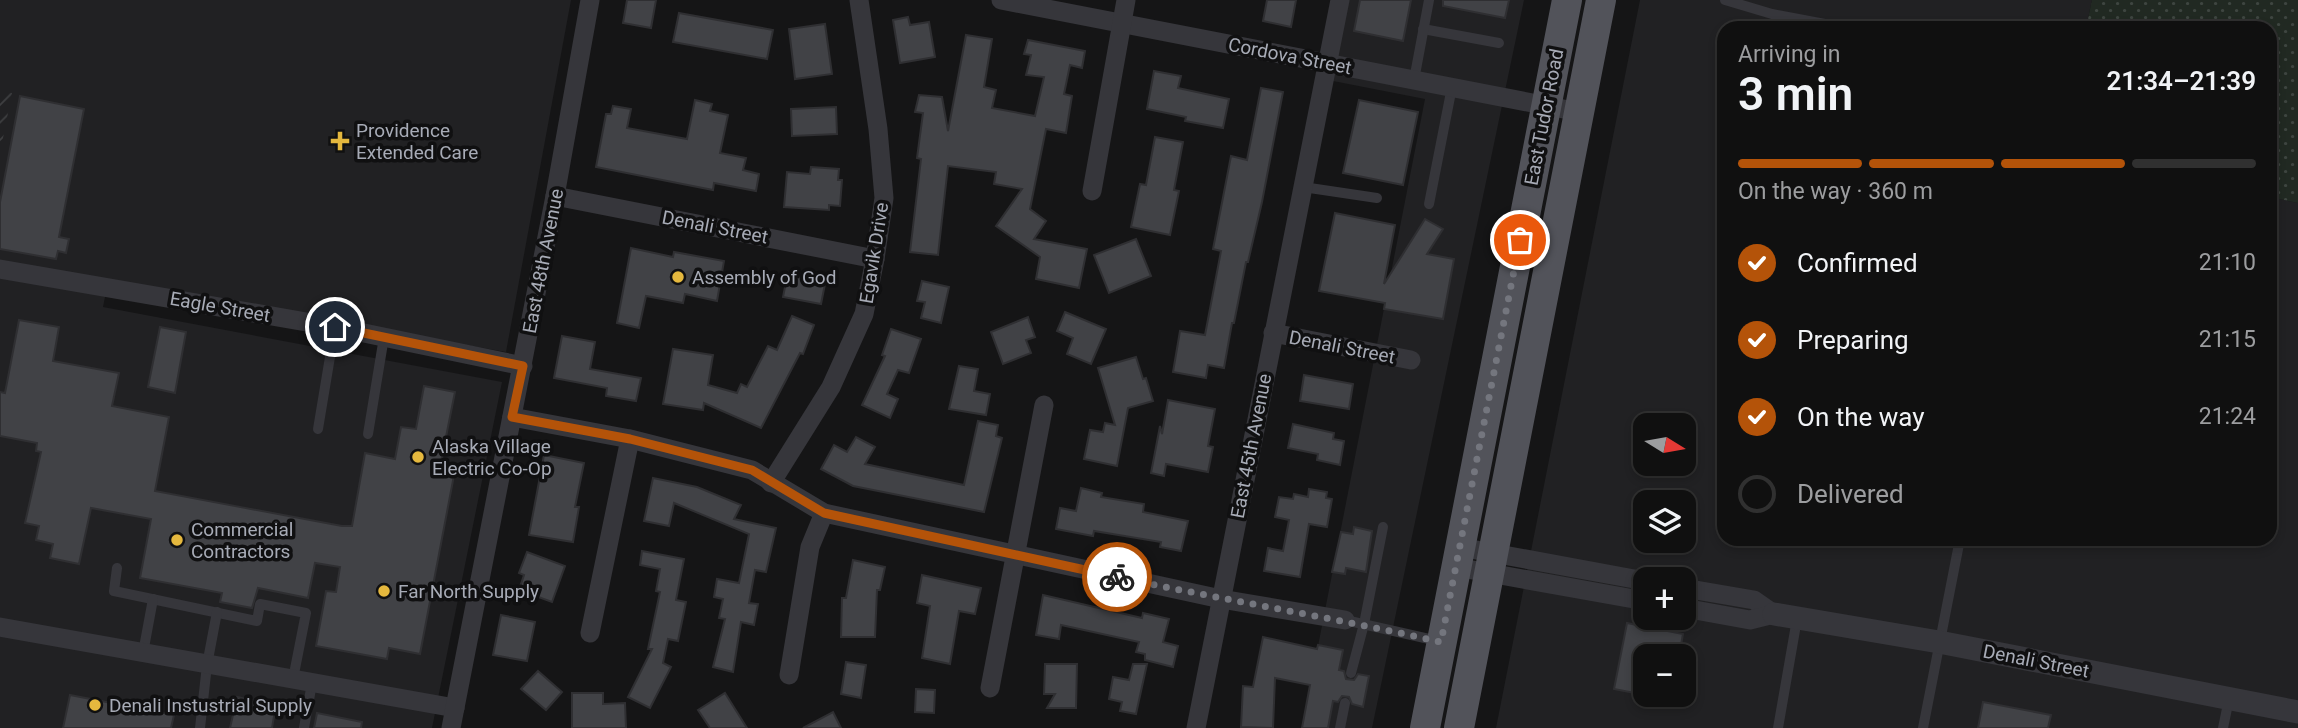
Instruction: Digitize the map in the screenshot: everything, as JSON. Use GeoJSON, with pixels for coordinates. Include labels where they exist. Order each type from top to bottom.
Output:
{"type":"FeatureCollection","features":[{"type":"Feature","properties":{"kind":"main road","name":"East Tudor Road"},"geometry":{"type":"LineString","coordinates":[[1425,728],[1567,0]]}},
{"type":"Feature","properties":{"kind":"main road","name":"East Tudor Road"},"geometry":{"type":"LineString","coordinates":[[1459,728],[1601,0]]}},
{"type":"Feature","properties":{"kind":"street","name":"East 48th Avenue"},"geometry":{"type":"LineString","coordinates":[[451,728],[523,366],[590,0]]}},
{"type":"Feature","properties":{"kind":"street","name":"Egavik Drive"},"geometry":{"type":"LineString","coordinates":[[771,483],[831,387],[863,314],[875,259],[884,198],[878,129],[859,0]]}},
{"type":"Feature","properties":{"kind":"street","name":"Cordova Street"},"geometry":{"type":"LineString","coordinates":[[1001,0],[1579,112]]}},
{"type":"Feature","properties":{"kind":"street"},"geometry":{"type":"LineString","coordinates":[[1092,191],[1126,0]]}},
{"type":"Feature","properties":{"kind":"street","name":"East 45th Avenue"},"geometry":{"type":"LineString","coordinates":[[1196,728],[1340,0]]}},
{"type":"Feature","properties":{"kind":"street","name":"Denali Street"},"geometry":{"type":"LineString","coordinates":[[555,195],[875,259]]}},
{"type":"Feature","properties":{"kind":"street","name":"Eagle Street"},"geometry":{"type":"LineString","coordinates":[[0,269],[335,327],[523,366]]}},
{"type":"Feature","properties":{"kind":"street","name":"Denali Street"},"geometry":{"type":"LineString","coordinates":[[1273,333],[1411,360]]}},
{"type":"Feature","properties":{"kind":"street"},"geometry":{"type":"LineString","coordinates":[[990,688],[1044,405]]}},
{"type":"Feature","properties":{"kind":"street"},"geometry":{"type":"LineString","coordinates":[[512,417],[630,439],[752,470],[824,513],[1221,599],[1354,622]]}},
{"type":"Feature","properties":{"kind":"street"},"geometry":{"type":"LineString","coordinates":[[590,633],[630,439]]}},
{"type":"Feature","properties":{"kind":"street"},"geometry":{"type":"LineString","coordinates":[[789,675],[810,547],[824,513]]}},
{"type":"Feature","properties":{"kind":"street"},"geometry":{"type":"LineString","coordinates":[[1458,557],[1633,580]]}},
{"type":"Feature","properties":{"kind":"street"},"geometry":{"type":"LineString","coordinates":[[1492,563],[1633,598]]}},
{"type":"Feature","properties":{"kind":"street","name":"Denali Street"},"geometry":{"type":"LineString","coordinates":[[1696,590],[1754,600],[1774,614],[1797,619],[1939,642],[2298,712]]}},
{"type":"Feature","properties":{"kind":"street","name":"Denali Street"},"geometry":{"type":"LineString","coordinates":[[1696,610],[1750,620],[1774,614]]}},
{"type":"Feature","properties":{"kind":"street"},"geometry":{"type":"LineString","coordinates":[[0,626],[455,708]]}},
{"type":"Feature","properties":{"kind":"lane"},"geometry":{"type":"LineString","coordinates":[[1413,80],[1429,0]]}},
{"type":"Feature","properties":{"kind":"lane"},"geometry":{"type":"LineString","coordinates":[[1725,0],[1772,14],[1809,21]]}},
{"type":"Feature","properties":{"kind":"lane"},"geometry":{"type":"LineString","coordinates":[[1423,29],[1499,43]]}},
{"type":"Feature","properties":{"kind":"lane"},"geometry":{"type":"LineString","coordinates":[[1429,204],[1452,88]]}},
{"type":"Feature","properties":{"kind":"lane"},"geometry":{"type":"LineString","coordinates":[[1303,187],[1377,198]]}},
{"type":"Feature","properties":{"kind":"lane"},"geometry":{"type":"LineString","coordinates":[[318,429],[335,327]]}},
{"type":"Feature","properties":{"kind":"lane"},"geometry":{"type":"LineString","coordinates":[[368,434],[384,337]]}},
{"type":"Feature","properties":{"kind":"lane"},"geometry":{"type":"LineString","coordinates":[[1351,673],[1354,622],[1383,527]]}},
{"type":"Feature","properties":{"kind":"lane"},"geometry":{"type":"LineString","coordinates":[[1923,728],[1959,546]]}},
{"type":"Feature","properties":{"kind":"lane"},"geometry":{"type":"LineString","coordinates":[[117,568],[114,591],[257,621],[260,604],[306,613],[302,681],[304,728]]}},
{"type":"Feature","properties":{"kind":"lane"},"geometry":{"type":"LineString","coordinates":[[143,653],[153,599]]}},
{"type":"Feature","properties":{"kind":"lane"},"geometry":{"type":"LineString","coordinates":[[200,728],[207,665],[217,612]]}},
{"type":"Feature","properties":{"kind":"lane"},"geometry":{"type":"LineString","coordinates":[[1778,728],[1797,619]]}},
{"type":"Feature","properties":{"kind":"lane"},"geometry":{"type":"LineString","coordinates":[[1354,622],[1441,642]]}},
{"type":"Feature","properties":{"kind":"lane"},"geometry":{"type":"LineString","coordinates":[[2223,728],[2229,699]]}},
{"type":"Feature","properties":{"kind":"lane"},"geometry":{"type":"LineString","coordinates":[[1340,728],[1345,703]]}},
{"type":"Feature","properties":{"kind":"shaded area"},"geometry":{"type":"Polygon","coordinates":[[[0,0],[571,0],[506,352],[108,282],[103,307],[502,382],[432,728],[0,728],[0,0]]]}},
{"type":"Feature","properties":{"kind":"shaded area"},"geometry":{"type":"Polygon","coordinates":[[[1344,0],[1524,0],[1372,728],[1302,728],[1425,99],[1328,80],[1344,0]]]}},
{"type":"Feature","properties":{"kind":"shaded area"},"geometry":{"type":"Polygon","coordinates":[[[1640,0],[2092,0],[2088,21],[1717,21],[1717,546],[2277,546],[2277,198],[2298,203],[2298,728],[1496,728],[1640,0]]]}},
{"type":"Feature","properties":{"kind":"shaded area"},"geometry":{"type":"Polygon","coordinates":[[[2092,0],[2298,0],[2298,203],[2277,198],[2277,21],[2088,21],[2092,0]]]}},
{"type":"Feature","properties":{"kind":"shaded area"},"geometry":{"type":"Polygon","coordinates":[[[0,91],[12,93],[0,153],[0,91]]]}},
{"type":"Feature","properties":{"kind":"building"},"geometry":{"type":"Polygon","coordinates":[[[627,0],[656,0],[651,28],[623,23],[627,0]]]}},
{"type":"Feature","properties":{"kind":"building"},"geometry":{"type":"Polygon","coordinates":[[[1267,0],[1296,0],[1291,27],[1263,21],[1267,0]]]}},
{"type":"Feature","properties":{"kind":"building"},"geometry":{"type":"Polygon","coordinates":[[[1360,0],[1411,0],[1403,41],[1354,31],[1360,0]]]}},
{"type":"Feature","properties":{"kind":"building"},"geometry":{"type":"Polygon","coordinates":[[[1443,0],[1509,0],[1505,18],[1443,6],[1443,0]]]}},
{"type":"Feature","properties":{"kind":"building"},"geometry":{"type":"Polygon","coordinates":[[[679,13],[773,30],[767,59],[673,42],[679,13]]]}},
{"type":"Feature","properties":{"kind":"building"},"geometry":{"type":"Polygon","coordinates":[[[908,17],[910,25],[929,22],[935,57],[900,63],[893,20],[908,17]]]}},
{"type":"Feature","properties":{"kind":"building"},"geometry":{"type":"Polygon","coordinates":[[[825,24],[832,74],[795,79],[789,29],[825,24]]]}},
{"type":"Feature","properties":{"kind":"building"},"geometry":{"type":"Polygon","coordinates":[[[966,35],[992,39],[984,87],[996,90],[992,108],[1035,116],[1044,77],[1026,75],[1031,55],[1024,54],[1028,40],[1085,51],[1082,68],[1070,65],[1064,94],[1072,96],[1066,133],[1046,129],[1030,209],[1046,221],[1034,239],[1087,249],[1079,288],[1036,279],[1040,257],[996,226],[1022,189],[994,184],[996,172],[948,166],[938,255],[910,252],[921,159],[917,158],[923,113],[915,112],[919,95],[942,97],[948,131],[966,35]]]}},
{"type":"Feature","properties":{"kind":"building"},"geometry":{"type":"Polygon","coordinates":[[[1154,71],[1181,76],[1178,88],[1229,99],[1223,128],[1185,121],[1186,117],[1147,109],[1154,71]]]}},
{"type":"Feature","properties":{"kind":"building"},"geometry":{"type":"Polygon","coordinates":[[[1261,88],[1283,92],[1262,202],[1232,323],[1224,368],[1208,365],[1206,378],[1173,372],[1180,331],[1205,335],[1221,251],[1213,249],[1231,156],[1247,160],[1261,88]]]}},
{"type":"Feature","properties":{"kind":"building"},"geometry":{"type":"Polygon","coordinates":[[[20,96],[84,109],[59,237],[69,239],[66,253],[58,251],[56,259],[0,249],[0,202],[20,96]]]}},
{"type":"Feature","properties":{"kind":"building"},"geometry":{"type":"Polygon","coordinates":[[[695,100],[712,104],[710,111],[728,115],[720,153],[746,158],[743,170],[759,174],[756,191],[714,183],[713,190],[596,167],[606,114],[611,114],[613,106],[631,109],[627,128],[687,139],[695,100]]]}},
{"type":"Feature","properties":{"kind":"building"},"geometry":{"type":"Polygon","coordinates":[[[1359,100],[1418,112],[1403,185],[1343,173],[1359,100]]]}},
{"type":"Feature","properties":{"kind":"building"},"geometry":{"type":"Polygon","coordinates":[[[836,107],[837,134],[792,136],[791,109],[836,107]]]}},
{"type":"Feature","properties":{"kind":"building"},"geometry":{"type":"Polygon","coordinates":[[[1155,137],[1183,142],[1174,190],[1179,191],[1170,235],[1131,227],[1140,184],[1146,185],[1155,137]]]}},
{"type":"Feature","properties":{"kind":"building"},"geometry":{"type":"Polygon","coordinates":[[[811,167],[839,169],[838,180],[842,180],[840,206],[829,205],[829,210],[784,207],[787,172],[810,174],[811,167]]]}},
{"type":"Feature","properties":{"kind":"building"},"geometry":{"type":"Polygon","coordinates":[[[1335,213],[1395,225],[1384,284],[1425,219],[1443,229],[1427,254],[1454,259],[1443,319],[1384,309],[1385,303],[1319,291],[1335,213]]]}},
{"type":"Feature","properties":{"kind":"building"},"geometry":{"type":"Polygon","coordinates":[[[1136,239],[1151,276],[1109,293],[1094,255],[1136,239]]]}},
{"type":"Feature","properties":{"kind":"building"},"geometry":{"type":"Polygon","coordinates":[[[631,248],[673,257],[674,252],[724,261],[717,301],[685,294],[683,303],[646,296],[639,328],[617,323],[631,248]]]}},
{"type":"Feature","properties":{"kind":"building"},"geometry":{"type":"Polygon","coordinates":[[[788,272],[826,279],[821,304],[783,297],[788,272]]]}},
{"type":"Feature","properties":{"kind":"building"},"geometry":{"type":"Polygon","coordinates":[[[922,281],[949,287],[941,323],[921,318],[925,302],[917,301],[922,281]]]}},
{"type":"Feature","properties":{"kind":"building"},"geometry":{"type":"Polygon","coordinates":[[[1065,312],[1106,329],[1091,364],[1067,354],[1073,338],[1057,331],[1065,312]]]}},
{"type":"Feature","properties":{"kind":"building"},"geometry":{"type":"Polygon","coordinates":[[[792,316],[814,325],[803,354],[800,353],[761,428],[704,403],[703,410],[663,404],[673,349],[713,355],[708,385],[737,393],[741,384],[747,387],[768,346],[777,350],[792,316]]]}},
{"type":"Feature","properties":{"kind":"building"},"geometry":{"type":"Polygon","coordinates":[[[1028,317],[1035,337],[1026,340],[1031,353],[1003,364],[991,332],[1028,317]]]}},
{"type":"Feature","properties":{"kind":"building"},"geometry":{"type":"Polygon","coordinates":[[[19,320],[59,327],[53,361],[119,373],[112,406],[169,417],[155,491],[342,526],[352,526],[365,453],[395,459],[401,427],[416,429],[424,386],[455,392],[440,467],[455,470],[420,654],[389,648],[387,659],[316,646],[326,591],[336,592],[340,567],[315,563],[308,598],[258,588],[252,608],[220,602],[222,593],[140,578],[151,519],[91,508],[79,564],[50,558],[53,544],[36,540],[39,526],[25,523],[41,452],[36,451],[37,443],[0,436],[0,392],[5,393],[19,320]]]}},
{"type":"Feature","properties":{"kind":"building"},"geometry":{"type":"Polygon","coordinates":[[[160,327],[186,332],[175,393],[148,387],[160,327]]]}},
{"type":"Feature","properties":{"kind":"building"},"geometry":{"type":"Polygon","coordinates":[[[891,329],[921,339],[909,373],[898,370],[887,394],[898,399],[890,418],[862,405],[885,356],[882,355],[891,329]]]}},
{"type":"Feature","properties":{"kind":"building"},"geometry":{"type":"Polygon","coordinates":[[[562,336],[595,342],[590,369],[641,378],[636,401],[606,396],[607,388],[554,378],[562,336]]]}},
{"type":"Feature","properties":{"kind":"building"},"geometry":{"type":"Polygon","coordinates":[[[1136,357],[1153,401],[1128,408],[1117,466],[1084,459],[1090,430],[1103,432],[1105,423],[1115,425],[1098,368],[1136,357]]]}},
{"type":"Feature","properties":{"kind":"building"},"geometry":{"type":"Polygon","coordinates":[[[959,366],[978,369],[974,391],[990,394],[986,415],[949,409],[959,366]]]}},
{"type":"Feature","properties":{"kind":"building"},"geometry":{"type":"Polygon","coordinates":[[[1304,375],[1353,384],[1349,409],[1300,401],[1304,375]]]}},
{"type":"Feature","properties":{"kind":"building"},"geometry":{"type":"Polygon","coordinates":[[[1168,400],[1215,409],[1208,446],[1213,447],[1208,472],[1166,464],[1164,476],[1151,473],[1168,400]]]}},
{"type":"Feature","properties":{"kind":"building"},"geometry":{"type":"Polygon","coordinates":[[[978,421],[998,425],[996,436],[1002,438],[984,512],[853,486],[821,469],[834,445],[847,452],[856,437],[875,447],[865,464],[964,485],[978,421]]]}},
{"type":"Feature","properties":{"kind":"building"},"geometry":{"type":"Polygon","coordinates":[[[1293,424],[1334,433],[1333,439],[1344,441],[1340,465],[1317,460],[1318,454],[1288,448],[1293,424]]]}},
{"type":"Feature","properties":{"kind":"building"},"geometry":{"type":"Polygon","coordinates":[[[544,455],[584,463],[575,507],[579,507],[573,542],[529,535],[544,455]]]}},
{"type":"Feature","properties":{"kind":"building"},"geometry":{"type":"Polygon","coordinates":[[[653,478],[697,487],[741,505],[734,519],[776,528],[766,572],[755,570],[749,603],[758,604],[754,625],[741,622],[733,672],[713,667],[725,619],[719,618],[723,599],[714,597],[717,579],[739,583],[749,534],[674,503],[669,526],[644,521],[653,478]]]}},
{"type":"Feature","properties":{"kind":"building"},"geometry":{"type":"Polygon","coordinates":[[[1081,488],[1102,493],[1101,497],[1144,504],[1143,512],[1188,521],[1181,551],[1160,547],[1161,542],[1094,531],[1093,536],[1056,529],[1060,508],[1076,511],[1081,488]]]}},
{"type":"Feature","properties":{"kind":"building"},"geometry":{"type":"Polygon","coordinates":[[[1309,489],[1327,492],[1326,498],[1332,499],[1327,527],[1309,524],[1300,577],[1264,571],[1268,548],[1283,551],[1289,520],[1275,517],[1279,497],[1293,499],[1294,494],[1308,497],[1309,489]]]}},
{"type":"Feature","properties":{"kind":"building"},"geometry":{"type":"Polygon","coordinates":[[[1354,527],[1372,531],[1366,572],[1346,568],[1345,574],[1332,572],[1341,532],[1353,534],[1354,527]]]}},
{"type":"Feature","properties":{"kind":"building"},"geometry":{"type":"Polygon","coordinates":[[[642,551],[684,559],[676,600],[686,602],[678,641],[668,639],[663,663],[671,667],[650,708],[628,697],[652,649],[648,649],[660,592],[656,591],[660,569],[640,565],[642,551]]]}},
{"type":"Feature","properties":{"kind":"building"},"geometry":{"type":"Polygon","coordinates":[[[527,552],[565,566],[552,602],[519,590],[524,575],[519,573],[527,552]]]}},
{"type":"Feature","properties":{"kind":"building"},"geometry":{"type":"Polygon","coordinates":[[[853,560],[885,567],[880,590],[877,590],[875,637],[841,637],[842,598],[846,598],[853,560]]]}},
{"type":"Feature","properties":{"kind":"building"},"geometry":{"type":"Polygon","coordinates":[[[922,575],[981,588],[975,614],[959,611],[950,664],[922,658],[930,606],[917,603],[922,575]]]}},
{"type":"Feature","properties":{"kind":"building"},"geometry":{"type":"Polygon","coordinates":[[[1043,595],[1142,618],[1143,613],[1169,619],[1163,642],[1178,646],[1173,667],[1145,660],[1145,654],[1136,652],[1139,642],[1061,625],[1059,639],[1036,635],[1043,595]]]}},
{"type":"Feature","properties":{"kind":"building"},"geometry":{"type":"Polygon","coordinates":[[[501,615],[535,622],[527,661],[493,655],[501,615]]]}},
{"type":"Feature","properties":{"kind":"building"},"geometry":{"type":"Polygon","coordinates":[[[1627,623],[1633,624],[1633,630],[1663,630],[1683,634],[1681,644],[1633,644],[1633,693],[1614,689],[1627,623]]]}},
{"type":"Feature","properties":{"kind":"building"},"geometry":{"type":"Polygon","coordinates":[[[1263,637],[1317,649],[1318,645],[1343,650],[1339,670],[1344,671],[1346,679],[1354,680],[1358,674],[1369,676],[1363,707],[1352,704],[1349,697],[1342,696],[1338,702],[1333,701],[1328,728],[1302,728],[1310,685],[1275,678],[1273,728],[1241,727],[1243,686],[1253,687],[1263,637]]]}},
{"type":"Feature","properties":{"kind":"building"},"geometry":{"type":"Polygon","coordinates":[[[846,662],[866,665],[861,698],[841,694],[846,662]]]}},
{"type":"Feature","properties":{"kind":"building"},"geometry":{"type":"Polygon","coordinates":[[[1045,664],[1077,664],[1076,708],[1047,708],[1055,694],[1044,694],[1045,664]]]}},
{"type":"Feature","properties":{"kind":"building"},"geometry":{"type":"Polygon","coordinates":[[[1133,664],[1147,664],[1136,714],[1120,711],[1122,702],[1109,699],[1113,677],[1129,680],[1133,664]]]}},
{"type":"Feature","properties":{"kind":"building"},"geometry":{"type":"Polygon","coordinates":[[[538,671],[562,692],[546,710],[521,689],[538,671]]]}},
{"type":"Feature","properties":{"kind":"building"},"geometry":{"type":"Polygon","coordinates":[[[916,689],[935,690],[934,713],[915,712],[916,689]]]}},
{"type":"Feature","properties":{"kind":"building"},"geometry":{"type":"Polygon","coordinates":[[[572,693],[603,693],[603,704],[625,703],[626,728],[572,728],[572,693]]]}},
{"type":"Feature","properties":{"kind":"building"},"geometry":{"type":"Polygon","coordinates":[[[725,693],[747,728],[710,728],[698,710],[725,693]]]}},
{"type":"Feature","properties":{"kind":"building","name":"Denali Instustrial Supply"},"geometry":{"type":"Polygon","coordinates":[[[70,695],[174,715],[171,728],[63,728],[70,695]]]}},
{"type":"Feature","properties":{"kind":"building"},"geometry":{"type":"Polygon","coordinates":[[[237,697],[276,705],[272,728],[230,728],[237,697]]]}},
{"type":"Feature","properties":{"kind":"building"},"geometry":{"type":"Polygon","coordinates":[[[1983,702],[2051,715],[2048,728],[1978,728],[1983,702]]]}},
{"type":"Feature","properties":{"kind":"building"},"geometry":{"type":"Polygon","coordinates":[[[833,712],[841,728],[803,728],[833,712]]]}},
{"type":"Feature","properties":{"kind":"building"},"geometry":{"type":"Polygon","coordinates":[[[317,713],[362,722],[361,728],[314,728],[317,713]]]}},
{"type":"Feature","properties":{"kind":"way so far"},"geometry":{"type":"LineString","coordinates":[[1117,577],[1221,599],[1345,620],[1441,642],[1520,240]]}},
{"type":"Feature","properties":{"kind":"place","name":"Providence Extended Care"},"geometry":{"type":"Point","coordinates":[340,141]}},
{"type":"Feature","properties":{"kind":"place","name":"Assembly of God"},"geometry":{"type":"Point","coordinates":[678,277]}},
{"type":"Feature","properties":{"kind":"place","name":"Alaska Village Electric Co-Op"},"geometry":{"type":"Point","coordinates":[418,457]}},
{"type":"Feature","properties":{"kind":"place","name":"Commercial Contractors"},"geometry":{"type":"Point","coordinates":[177,540]}},
{"type":"Feature","properties":{"kind":"place","name":"Far North Supply"},"geometry":{"type":"Point","coordinates":[384,591]}},
{"type":"Feature","properties":{"kind":"place","name":"Denali Instustrial Supply"},"geometry":{"type":"Point","coordinates":[95,705]}},
{"type":"Feature","properties":{"kind":"route"},"geometry":{"type":"LineString","coordinates":[[335,327],[523,366],[512,417],[630,439],[752,470],[824,513],[1117,577]]}}]}
